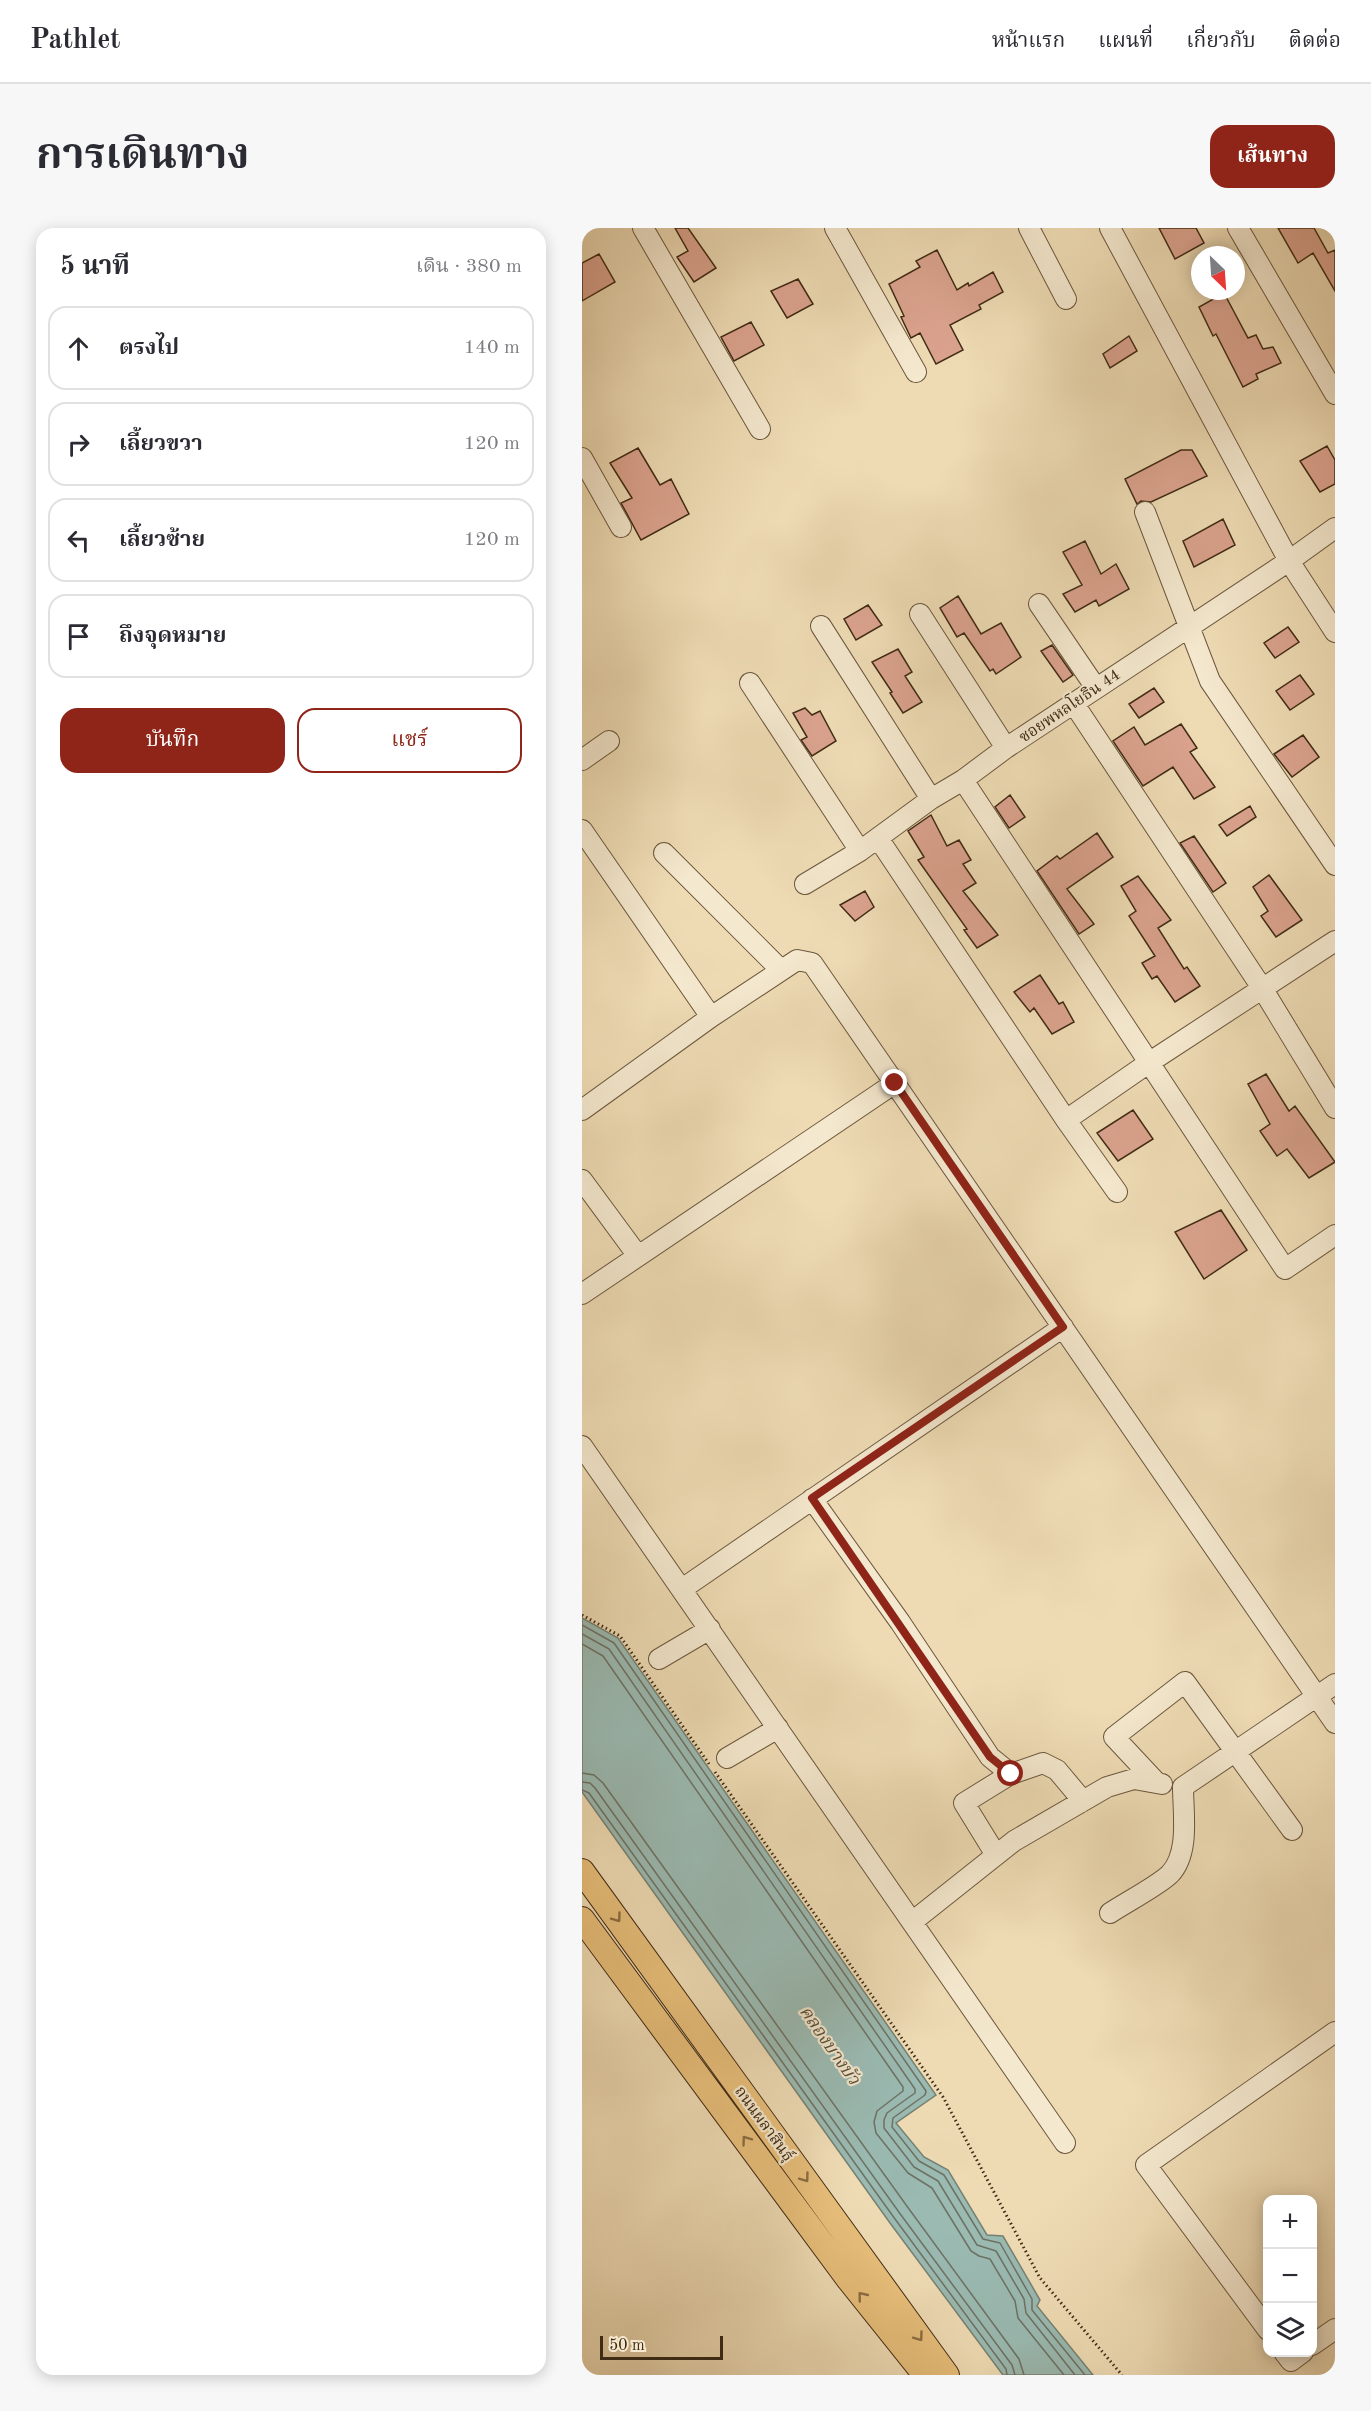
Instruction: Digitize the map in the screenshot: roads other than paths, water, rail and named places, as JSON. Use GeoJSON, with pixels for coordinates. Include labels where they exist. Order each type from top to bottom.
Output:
{"type":"FeatureCollection","features":[{"type":"Feature","properties":{"kind":"main road","name":"ถนนผลาสินธุ์"},"geometry":{"type":"LineString","coordinates":[[582,1871],[946,2375]]}},
{"type":"Feature","properties":{"kind":"main road","name":"ถนนผลาสินธุ์"},"geometry":{"type":"LineString","coordinates":[[582,1919],[849,2280],[925,2375]]}},
{"type":"Feature","properties":{"kind":"street"},"geometry":{"type":"LineString","coordinates":[[644,228],[760,429]]}},
{"type":"Feature","properties":{"kind":"street"},"geometry":{"type":"LineString","coordinates":[[835,228],[916,372]]}},
{"type":"Feature","properties":{"kind":"street"},"geometry":{"type":"LineString","coordinates":[[1029,228],[1066,299]]}},
{"type":"Feature","properties":{"kind":"street"},"geometry":{"type":"LineString","coordinates":[[1110,228],[1289,561],[1335,632]]}},
{"type":"Feature","properties":{"kind":"street"},"geometry":{"type":"LineString","coordinates":[[1238,228],[1335,394]]}},
{"type":"Feature","properties":{"kind":"street"},"geometry":{"type":"LineString","coordinates":[[582,458],[621,527]]}},
{"type":"Feature","properties":{"kind":"street"},"geometry":{"type":"LineString","coordinates":[[1144,512],[1210,681],[1335,864]]}},
{"type":"Feature","properties":{"kind":"street","name":"ซอยพหลโยธิน 44"},"geometry":{"type":"LineString","coordinates":[[805,884],[860,851],[931,798],[963,780],[1006,748],[1289,561],[1335,528]]}},
{"type":"Feature","properties":{"kind":"street"},"geometry":{"type":"LineString","coordinates":[[1039,604],[1096,688]]}},
{"type":"Feature","properties":{"kind":"street"},"geometry":{"type":"LineString","coordinates":[[920,614],[1006,748]]}},
{"type":"Feature","properties":{"kind":"street"},"geometry":{"type":"LineString","coordinates":[[821,626],[931,798]]}},
{"type":"Feature","properties":{"kind":"street"},"geometry":{"type":"LineString","coordinates":[[750,683],[860,851]]}},
{"type":"Feature","properties":{"kind":"street"},"geometry":{"type":"LineString","coordinates":[[1074,704],[1262,988],[1335,1108]]}},
{"type":"Feature","properties":{"kind":"street"},"geometry":{"type":"LineString","coordinates":[[582,760],[609,741]]}},
{"type":"Feature","properties":{"kind":"street"},"geometry":{"type":"LineString","coordinates":[[963,780],[1285,1269],[1335,1235]]}},
{"type":"Feature","properties":{"kind":"street"},"geometry":{"type":"LineString","coordinates":[[582,830],[711,1017]]}},
{"type":"Feature","properties":{"kind":"street"},"geometry":{"type":"LineString","coordinates":[[878,838],[1066,1120],[1117,1192]]}},
{"type":"Feature","properties":{"kind":"street"},"geometry":{"type":"LineString","coordinates":[[664,852],[782,970]]}},
{"type":"Feature","properties":{"kind":"street"},"geometry":{"type":"LineString","coordinates":[[1066,1120],[1335,941]]}},
{"type":"Feature","properties":{"kind":"street"},"geometry":{"type":"LineString","coordinates":[[582,1110],[711,1017],[797,960],[812,963],[1335,1723]]}},
{"type":"Feature","properties":{"kind":"street"},"geometry":{"type":"LineString","coordinates":[[582,1294],[895,1083]]}},
{"type":"Feature","properties":{"kind":"street"},"geometry":{"type":"LineString","coordinates":[[582,1180],[638,1256]]}},
{"type":"Feature","properties":{"kind":"street"},"geometry":{"type":"LineString","coordinates":[[682,1588],[1063,1327]]}},
{"type":"Feature","properties":{"kind":"street"},"geometry":{"type":"LineString","coordinates":[[582,1446],[1065,2143]]}},
{"type":"Feature","properties":{"kind":"street"},"geometry":{"type":"LineString","coordinates":[[812,1498],[990,1757],[1011,1774]]}},
{"type":"Feature","properties":{"kind":"street"},"geometry":{"type":"LineString","coordinates":[[659,1659],[710,1629]]}},
{"type":"Feature","properties":{"kind":"street"},"geometry":{"type":"LineString","coordinates":[[1157,1783],[1114,1737],[1185,1683],[1292,1830]]}},
{"type":"Feature","properties":{"kind":"street"},"geometry":{"type":"LineString","coordinates":[[912,1922],[1014,1841],[1107,1787],[1134,1779],[1183,1787],[1335,1684]]}},
{"type":"Feature","properties":{"kind":"street"},"geometry":{"type":"LineString","coordinates":[[727,1758],[778,1728]]}},
{"type":"Feature","properties":{"kind":"street"},"geometry":{"type":"LineString","coordinates":[[996,1855],[963,1803],[1011,1774],[1043,1763],[1057,1770],[1083,1801]]}},
{"type":"Feature","properties":{"kind":"street"},"geometry":{"type":"LineString","coordinates":[[1110,1913],[1170,1874],[1181,1853],[1184,1825],[1183,1787]]}},
{"type":"Feature","properties":{"kind":"street"},"geometry":{"type":"LineString","coordinates":[[1263,2323],[1146,2165],[1335,2032]]}},
{"type":"Feature","properties":{"kind":"street"},"geometry":{"type":"LineString","coordinates":[[1317,2342],[1335,2329]]}},
{"type":"Feature","properties":{"kind":"water","name":"คลองบางบัว"},"geometry":{"type":"Polygon","coordinates":[[[582,1618],[618,1638],[936,2095],[896,2123],[924,2157],[948,2170],[987,2235],[1003,2236],[1040,2300],[1037,2306],[1093,2375],[1003,2375],[890,2223],[582,1792],[582,1618]]]}}]}
